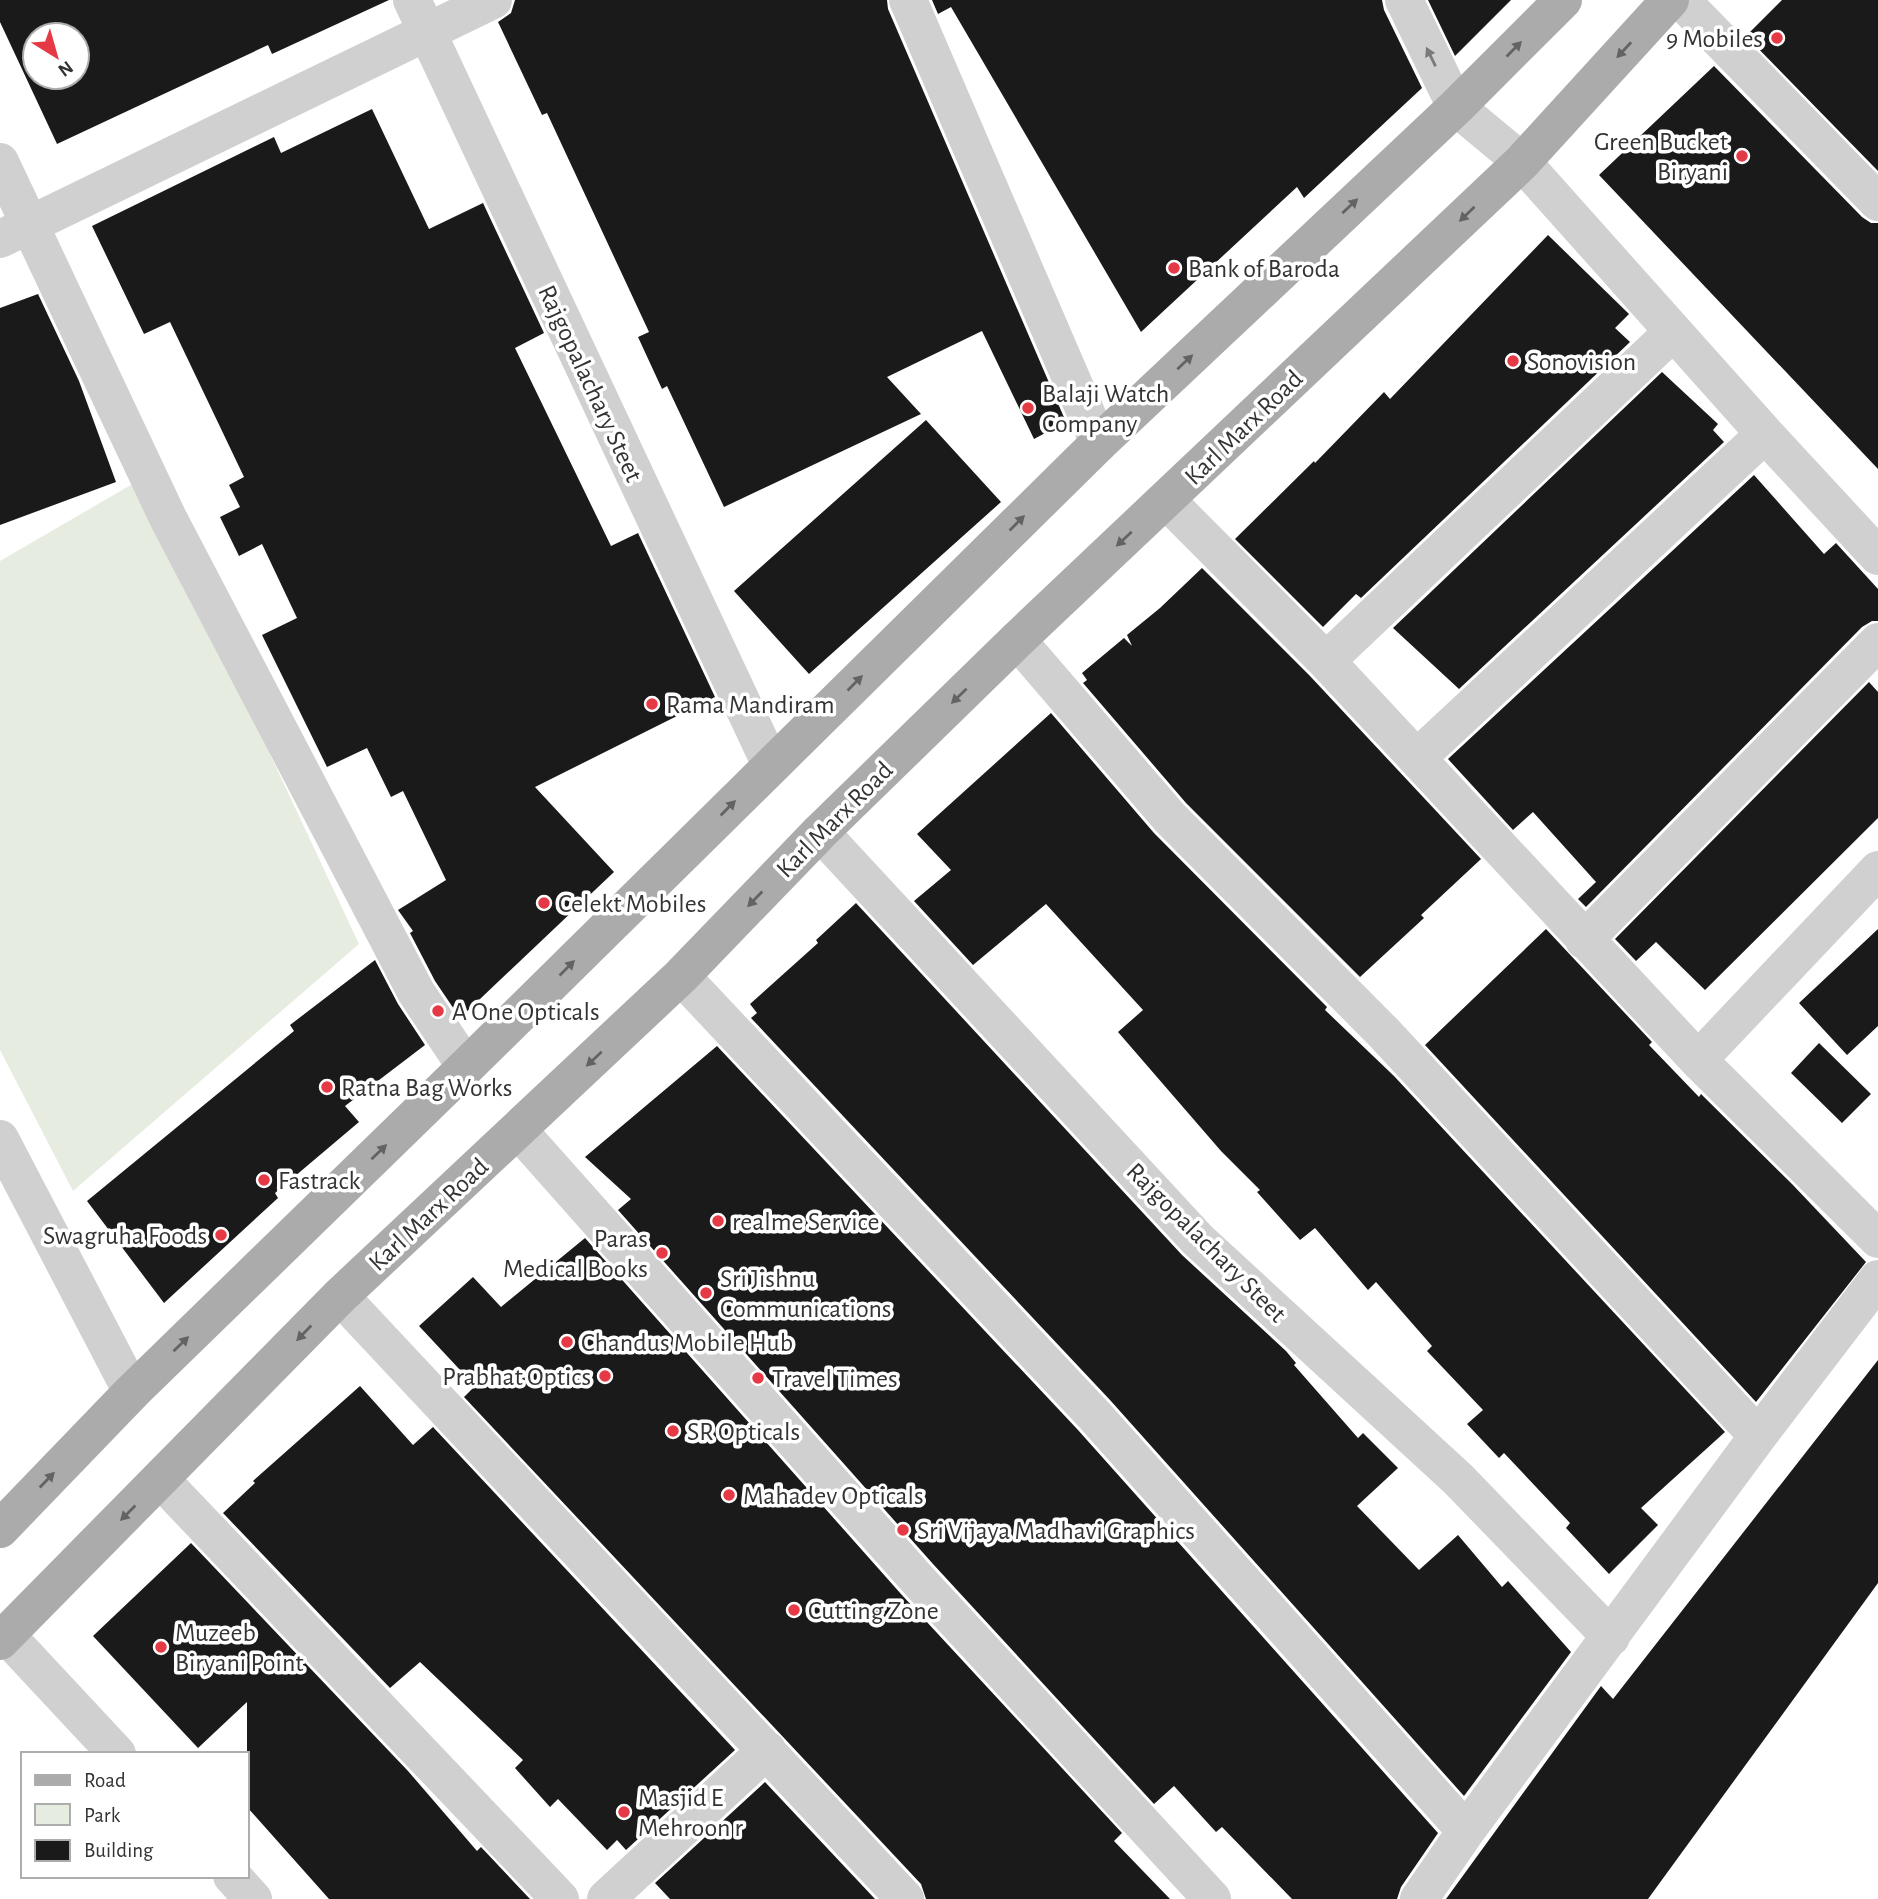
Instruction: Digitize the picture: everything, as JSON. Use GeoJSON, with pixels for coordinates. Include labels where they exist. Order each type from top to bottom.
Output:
{"type":"FeatureCollection","features":[{"type":"Feature","properties":{"kind":"main road"},"geometry":{"type":"LineString","coordinates":[[0,1529],[132,1392],[1099,443],[1455,107],[1563,0]]}},
{"type":"Feature","properties":{"kind":"main road","name":"Karl Marx Road"},"geometry":{"type":"LineString","coordinates":[[3,1638],[340,1296],[681,976],[820,832],[1017,640],[1522,162],[1670,0]]}},
{"type":"Feature","properties":{"kind":"street"},"geometry":{"type":"LineString","coordinates":[[15,232],[419,16],[493,0]]}},
{"type":"Feature","properties":{"kind":"street"},"geometry":{"type":"LineString","coordinates":[[908,0],[1099,443]]}},
{"type":"Feature","properties":{"kind":"street"},"geometry":{"type":"LineString","coordinates":[[1404,0],[1455,107],[1522,162],[1878,556]]}},
{"type":"Feature","properties":{"kind":"street"},"geometry":{"type":"LineString","coordinates":[[1681,0],[1878,202]]}},
{"type":"Feature","properties":{"kind":"street","name":"Rajgopalachary Steet"},"geometry":{"type":"LineString","coordinates":[[419,16],[771,765]]}},
{"type":"Feature","properties":{"kind":"street"},"geometry":{"type":"LineString","coordinates":[[0,162],[15,232],[416,992],[466,1067]]}},
{"type":"Feature","properties":{"kind":"street"},"geometry":{"type":"LineString","coordinates":[[1326,661],[1673,331]]}},
{"type":"Feature","properties":{"kind":"street"},"geometry":{"type":"LineString","coordinates":[[1417,758],[1765,434]]}},
{"type":"Feature","properties":{"kind":"street"},"geometry":{"type":"LineString","coordinates":[[1166,500],[1326,661],[1698,1060],[1878,1238]]}},
{"type":"Feature","properties":{"kind":"street"},"geometry":{"type":"LineString","coordinates":[[1017,640],[1170,818],[1384,1032],[1758,1436]]}},
{"type":"Feature","properties":{"kind":"street"},"geometry":{"type":"LineString","coordinates":[[1584,940],[1878,642]]}},
{"type":"Feature","properties":{"kind":"street","name":"Rajgopalachary Steet"},"geometry":{"type":"LineString","coordinates":[[820,832],[1198,1240],[1458,1479],[1611,1637]]}},
{"type":"Feature","properties":{"kind":"street"},"geometry":{"type":"LineString","coordinates":[[1698,1060],[1878,870]]}},
{"type":"Feature","properties":{"kind":"street"},"geometry":{"type":"LineString","coordinates":[[681,976],[1094,1415],[1466,1831]]}},
{"type":"Feature","properties":{"kind":"street"},"geometry":{"type":"LineString","coordinates":[[518,1130],[917,1579],[1212,1899]]}},
{"type":"Feature","properties":{"kind":"street"},"geometry":{"type":"LineString","coordinates":[[0,1139],[132,1392]]}},
{"type":"Feature","properties":{"kind":"street"},"geometry":{"type":"LineString","coordinates":[[1419,1899],[1466,1831],[1758,1436],[1878,1279]]}},
{"type":"Feature","properties":{"kind":"street"},"geometry":{"type":"LineString","coordinates":[[340,1296],[905,1899]]}},
{"type":"Feature","properties":{"kind":"street"},"geometry":{"type":"LineString","coordinates":[[161,1480],[560,1899]]}},
{"type":"Feature","properties":{"kind":"street"},"geometry":{"type":"LineString","coordinates":[[3,1638],[115,1752]]}},
{"type":"Feature","properties":{"kind":"street"},"geometry":{"type":"LineString","coordinates":[[606,1899],[767,1750]]}},
{"type":"Feature","properties":{"kind":"street"},"geometry":{"type":"LineString","coordinates":[[234,1878],[253,1899]]}},
{"type":"Feature","properties":{"kind":"green space"},"geometry":{"type":"Polygon","coordinates":[[[141,479],[359,944],[73,1191],[0,1050],[0,561],[141,479]]]}},
{"type":"Feature","properties":{"kind":"building"},"geometry":{"type":"Polygon","coordinates":[[[0,0],[389,0],[272,54],[268,45],[57,144],[32,91],[91,91],[91,21],[21,21],[21,67],[0,22],[0,0]]]}},
{"type":"Feature","properties":{"kind":"building"},"geometry":{"type":"Polygon","coordinates":[[[515,0],[887,0],[888,9],[1066,422],[1034,439],[982,331],[887,377],[921,414],[724,507],[667,386],[662,389],[638,337],[649,332],[547,113],[542,115],[498,22],[511,13],[515,0]]]}},
{"type":"Feature","properties":{"kind":"building"},"geometry":{"type":"Polygon","coordinates":[[[932,0],[1382,0],[1384,10],[1422,88],[1304,198],[1297,187],[1141,332],[951,7],[938,14],[932,0]]]}},
{"type":"Feature","properties":{"kind":"building"},"geometry":{"type":"Polygon","coordinates":[[[1428,0],[1511,0],[1455,56],[1428,0]]]}},
{"type":"Feature","properties":{"kind":"building"},"geometry":{"type":"Polygon","coordinates":[[[1782,0],[1878,0],[1878,171],[1746,36],[1782,0]]]}},
{"type":"Feature","properties":{"kind":"building"},"geometry":{"type":"Polygon","coordinates":[[[1714,66],[1862,217],[1871,223],[1878,223],[1878,469],[1599,175],[1714,66]]]}},
{"type":"Feature","properties":{"kind":"building"},"geometry":{"type":"Polygon","coordinates":[[[372,109],[429,229],[483,203],[544,333],[515,348],[611,546],[638,533],[715,697],[535,787],[614,872],[460,1018],[435,981],[410,933],[413,931],[398,910],[446,880],[403,791],[391,797],[367,748],[327,767],[262,635],[297,618],[262,544],[239,556],[220,517],[240,507],[229,485],[244,477],[170,322],[144,334],[92,226],[274,137],[281,153],[372,109]]]}},
{"type":"Feature","properties":{"kind":"building"},"geometry":{"type":"Polygon","coordinates":[[[1548,235],[1629,314],[1615,328],[1630,342],[1361,598],[1356,594],[1323,627],[1235,539],[1384,392],[1390,399],[1548,235]]]}},
{"type":"Feature","properties":{"kind":"building"},"geometry":{"type":"Polygon","coordinates":[[[38,294],[79,381],[116,482],[0,525],[0,308],[38,294]]]}},
{"type":"Feature","properties":{"kind":"building"},"geometry":{"type":"Polygon","coordinates":[[[1662,372],[1718,424],[1713,430],[1724,442],[1459,689],[1393,628],[1662,372]]]}},
{"type":"Feature","properties":{"kind":"building"},"geometry":{"type":"Polygon","coordinates":[[[926,420],[1001,502],[809,674],[734,591],[926,420]]]}},
{"type":"Feature","properties":{"kind":"building"},"geometry":{"type":"Polygon","coordinates":[[[1754,475],[1824,554],[1836,543],[1878,589],[1878,621],[1872,621],[1862,627],[1586,907],[1578,899],[1596,882],[1533,812],[1513,830],[1448,759],[1754,475]]]}},
{"type":"Feature","properties":{"kind":"building"},"geometry":{"type":"Polygon","coordinates":[[[1202,568],[1310,676],[1481,859],[1421,915],[1424,918],[1360,977],[1186,803],[1083,683],[1087,680],[1082,673],[1124,638],[1132,646],[1127,635],[1202,568]]]}},
{"type":"Feature","properties":{"kind":"building"},"geometry":{"type":"Polygon","coordinates":[[[1869,682],[1878,692],[1878,818],[1705,990],[1656,942],[1636,961],[1615,939],[1869,682]]]}},
{"type":"Feature","properties":{"kind":"building"},"geometry":{"type":"Polygon","coordinates":[[[1051,713],[1154,833],[1327,1007],[1325,1010],[1394,1076],[1725,1432],[1641,1508],[1658,1525],[1609,1574],[1566,1528],[1570,1523],[1504,1453],[1499,1458],[1467,1424],[1483,1410],[1427,1351],[1432,1346],[1376,1282],[1368,1290],[1315,1228],[1300,1240],[1257,1192],[1260,1190],[1221,1151],[1118,1032],[1143,1010],[1046,904],[973,965],[914,901],[951,870],[917,834],[1051,713]]]}},
{"type":"Feature","properties":{"kind":"building"},"geometry":{"type":"Polygon","coordinates":[[[856,903],[1182,1255],[1286,1351],[1296,1363],[1294,1365],[1358,1438],[1363,1433],[1398,1468],[1357,1506],[1419,1570],[1458,1535],[1502,1587],[1508,1581],[1571,1652],[1464,1796],[1110,1400],[751,1018],[757,1013],[750,1004],[818,943],[816,940],[856,903]]]}},
{"type":"Feature","properties":{"kind":"building"},"geometry":{"type":"Polygon","coordinates":[[[1546,929],[1652,1042],[1649,1045],[1699,1097],[1701,1094],[1792,1184],[1866,1262],[1756,1402],[1425,1045],[1546,929]]]}},
{"type":"Feature","properties":{"kind":"building"},"geometry":{"type":"Polygon","coordinates":[[[1878,929],[1878,1026],[1847,1055],[1799,1003],[1878,929]]]}},
{"type":"Feature","properties":{"kind":"building"},"geometry":{"type":"Polygon","coordinates":[[[375,960],[398,1004],[425,1045],[345,1106],[359,1122],[275,1193],[278,1198],[164,1303],[87,1201],[294,1031],[290,1025],[375,960]]]}},
{"type":"Feature","properties":{"kind":"building"},"geometry":{"type":"Polygon","coordinates":[[[1819,1043],[1871,1094],[1842,1123],[1791,1073],[1819,1043]]]}},
{"type":"Feature","properties":{"kind":"building"},"geometry":{"type":"Polygon","coordinates":[[[717,1046],[1078,1430],[1438,1833],[1401,1887],[1397,1899],[1292,1899],[1222,1827],[1216,1832],[1174,1786],[1154,1804],[933,1564],[618,1210],[631,1199],[585,1157],[717,1046]]]}},
{"type":"Feature","properties":{"kind":"building"},"geometry":{"type":"Polygon","coordinates":[[[585,1238],[901,1594],[1122,1833],[1114,1841],[1170,1899],[926,1899],[921,1884],[464,1397],[475,1386],[419,1326],[473,1277],[501,1307],[585,1238]]]}},
{"type":"Feature","properties":{"kind":"building"},"geometry":{"type":"Polygon","coordinates":[[[1878,1360],[1878,1583],[1648,1899],[1446,1899],[1601,1686],[1613,1699],[1878,1360]]]}},
{"type":"Feature","properties":{"kind":"building"},"geometry":{"type":"Polygon","coordinates":[[[360,1386],[413,1445],[433,1427],[735,1750],[626,1850],[617,1840],[607,1850],[558,1799],[550,1807],[515,1768],[523,1760],[420,1662],[390,1688],[223,1513],[255,1483],[253,1481],[360,1386]]]}},
{"type":"Feature","properties":{"kind":"building"},"geometry":{"type":"Polygon","coordinates":[[[191,1543],[408,1771],[477,1851],[481,1847],[530,1899],[329,1899],[248,1808],[247,1702],[198,1748],[93,1636],[191,1543]]]}},
{"type":"Feature","properties":{"kind":"building"},"geometry":{"type":"Polygon","coordinates":[[[765,1782],[875,1899],[670,1899],[655,1883],[765,1782]]]}},
{"type":"Feature","properties":{"kind":"place","name":"9 Mobiles"},"geometry":{"type":"Point","coordinates":[1777,38]}},
{"type":"Feature","properties":{"kind":"place","name":"Green Bucket Biryani"},"geometry":{"type":"Point","coordinates":[1742,156]}},
{"type":"Feature","properties":{"kind":"place","name":"Bank of Baroda"},"geometry":{"type":"Point","coordinates":[1174,268]}},
{"type":"Feature","properties":{"kind":"place","name":"Sonovision"},"geometry":{"type":"Point","coordinates":[1513,361]}},
{"type":"Feature","properties":{"kind":"place","name":"Balaji Watch Company"},"geometry":{"type":"Point","coordinates":[1028,408]}},
{"type":"Feature","properties":{"kind":"place","name":"Rama Mandiram"},"geometry":{"type":"Point","coordinates":[652,704]}},
{"type":"Feature","properties":{"kind":"place","name":"Celekt Mobiles"},"geometry":{"type":"Point","coordinates":[544,903]}},
{"type":"Feature","properties":{"kind":"place","name":"A One Opticals"},"geometry":{"type":"Point","coordinates":[438,1011]}},
{"type":"Feature","properties":{"kind":"place","name":"Ratna Bag Works"},"geometry":{"type":"Point","coordinates":[327,1087]}},
{"type":"Feature","properties":{"kind":"place","name":"Fastrack"},"geometry":{"type":"Point","coordinates":[264,1180]}},
{"type":"Feature","properties":{"kind":"place","name":"realme Service"},"geometry":{"type":"Point","coordinates":[718,1221]}},
{"type":"Feature","properties":{"kind":"place","name":"Swagruha Foods"},"geometry":{"type":"Point","coordinates":[221,1235]}},
{"type":"Feature","properties":{"kind":"place","name":"Paras Medical Books"},"geometry":{"type":"Point","coordinates":[662,1253]}},
{"type":"Feature","properties":{"kind":"place","name":"Sri Jishnu Communications"},"geometry":{"type":"Point","coordinates":[706,1293]}},
{"type":"Feature","properties":{"kind":"place","name":"Chandus Mobile Hub"},"geometry":{"type":"Point","coordinates":[567,1342]}},
{"type":"Feature","properties":{"kind":"place","name":"Prabhat Optics"},"geometry":{"type":"Point","coordinates":[605,1376]}},
{"type":"Feature","properties":{"kind":"place","name":"Travel Times"},"geometry":{"type":"Point","coordinates":[758,1378]}},
{"type":"Feature","properties":{"kind":"place","name":"SR Opticals"},"geometry":{"type":"Point","coordinates":[673,1431]}},
{"type":"Feature","properties":{"kind":"place","name":"Mahadev Opticals"},"geometry":{"type":"Point","coordinates":[729,1495]}},
{"type":"Feature","properties":{"kind":"place","name":"Sri Vijaya Madhavi Graphics"},"geometry":{"type":"Point","coordinates":[903,1530]}},
{"type":"Feature","properties":{"kind":"place","name":"Cutting Zone"},"geometry":{"type":"Point","coordinates":[794,1610]}},
{"type":"Feature","properties":{"kind":"place","name":"Muzeeb Biryani Point"},"geometry":{"type":"Point","coordinates":[161,1647]}},
{"type":"Feature","properties":{"kind":"place","name":"Masjid E Mehroon r"},"geometry":{"type":"Point","coordinates":[624,1812]}}]}
